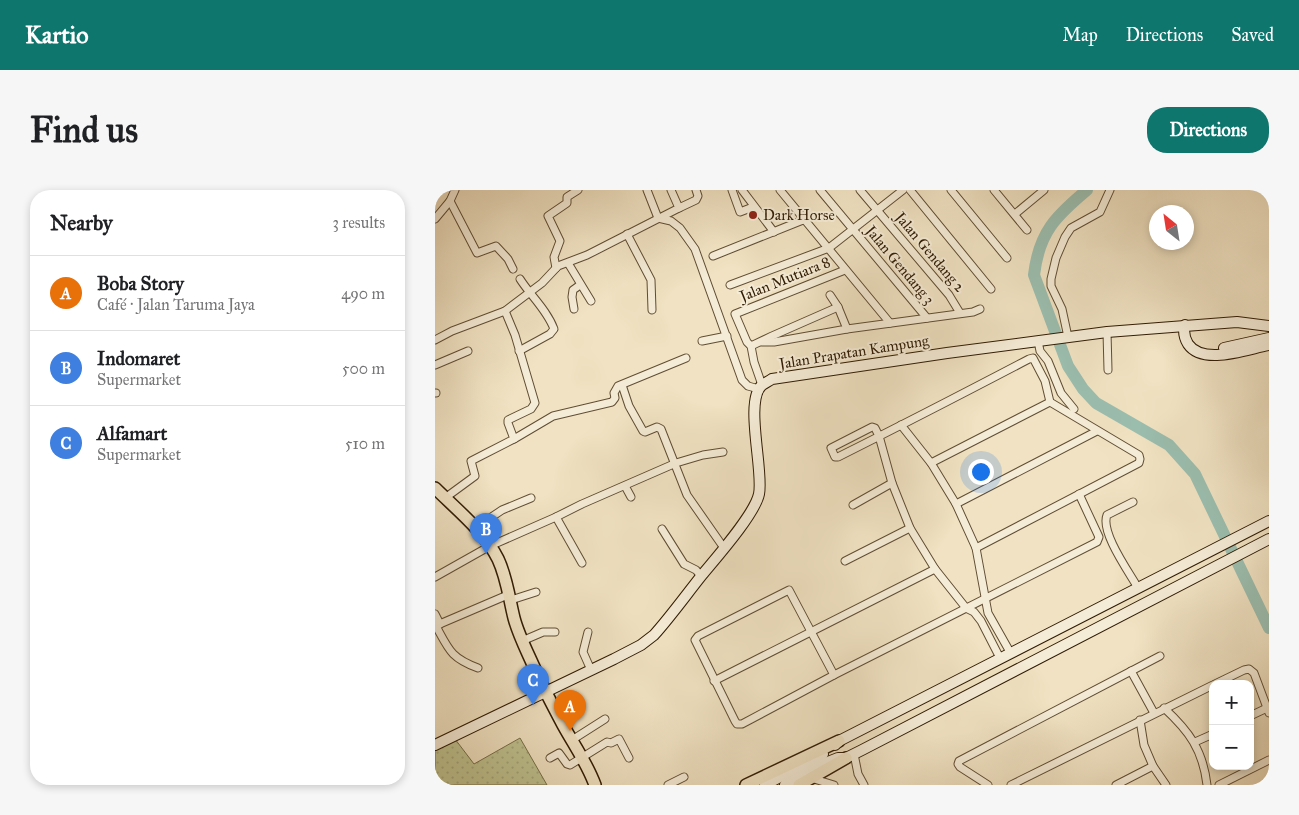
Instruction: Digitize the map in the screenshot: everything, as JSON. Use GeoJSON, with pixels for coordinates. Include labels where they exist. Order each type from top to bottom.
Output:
{"type":"FeatureCollection","features":[{"type":"Feature","properties":{"kind":"main road"},"geometry":{"type":"LineString","coordinates":[[435,488],[475,528],[490,546],[501,566],[522,641],[546,692],[583,757],[595,785]]}},
{"type":"Feature","properties":{"kind":"main road"},"geometry":{"type":"LineString","coordinates":[[746,785],[835,745]]}},
{"type":"Feature","properties":{"kind":"main road"},"geometry":{"type":"LineString","coordinates":[[799,785],[846,757]]}},
{"type":"Feature","properties":{"kind":"street"},"geometry":{"type":"LineString","coordinates":[[435,219],[450,201],[455,190]]}},
{"type":"Feature","properties":{"kind":"street"},"geometry":{"type":"LineString","coordinates":[[555,268],[554,257],[560,241],[547,216],[567,203],[567,197],[578,190]]}},
{"type":"Feature","properties":{"kind":"street"},"geometry":{"type":"LineString","coordinates":[[647,190],[658,218]]}},
{"type":"Feature","properties":{"kind":"street"},"geometry":{"type":"LineString","coordinates":[[671,190],[679,208]]}},
{"type":"Feature","properties":{"kind":"street"},"geometry":{"type":"LineString","coordinates":[[435,340],[452,331],[505,311],[542,283],[555,268],[587,255],[695,200],[698,196],[696,190]]}},
{"type":"Feature","properties":{"kind":"street"},"geometry":{"type":"LineString","coordinates":[[732,190],[740,212],[753,207]]}},
{"type":"Feature","properties":{"kind":"street"},"geometry":{"type":"LineString","coordinates":[[741,190],[774,232]]}},
{"type":"Feature","properties":{"kind":"street"},"geometry":{"type":"LineString","coordinates":[[780,190],[890,323]]}},
{"type":"Feature","properties":{"kind":"street","name":"Jalan Gendang 3"},"geometry":{"type":"LineString","coordinates":[[820,190],[927,318]]}},
{"type":"Feature","properties":{"kind":"street","name":"Jalan Gendang 2"},"geometry":{"type":"LineString","coordinates":[[860,190],[949,294],[960,313]]}},
{"type":"Feature","properties":{"kind":"street"},"geometry":{"type":"LineString","coordinates":[[730,284],[829,248],[903,190]]}},
{"type":"Feature","properties":{"kind":"street"},"geometry":{"type":"LineString","coordinates":[[910,190],[991,289]]}},
{"type":"Feature","properties":{"kind":"street"},"geometry":{"type":"LineString","coordinates":[[951,190],[1007,258]]}},
{"type":"Feature","properties":{"kind":"street"},"geometry":{"type":"LineString","coordinates":[[994,190],[1027,230]]}},
{"type":"Feature","properties":{"kind":"street"},"geometry":{"type":"LineString","coordinates":[[1068,337],[1063,309],[1051,286],[1056,258],[1071,228],[1100,212],[1111,190]]}},
{"type":"Feature","properties":{"kind":"street"},"geometry":{"type":"LineString","coordinates":[[1015,214],[1039,191]]}},
{"type":"Feature","properties":{"kind":"street"},"geometry":{"type":"LineString","coordinates":[[450,201],[477,253],[496,246],[508,259],[513,269]]}},
{"type":"Feature","properties":{"kind":"street"},"geometry":{"type":"LineString","coordinates":[[658,218],[671,221],[680,228],[695,249],[742,380],[748,386],[760,385]]}},
{"type":"Feature","properties":{"kind":"street"},"geometry":{"type":"LineString","coordinates":[[713,256],[803,220]]}},
{"type":"Feature","properties":{"kind":"street"},"geometry":{"type":"LineString","coordinates":[[627,234],[651,280],[652,310]]}},
{"type":"Feature","properties":{"kind":"street"},"geometry":{"type":"LineString","coordinates":[[568,263],[591,301]]}},
{"type":"Feature","properties":{"kind":"street","name":"Jalan Mutiara 8"},"geometry":{"type":"LineString","coordinates":[[751,346],[747,342],[735,314],[845,270]]}},
{"type":"Feature","properties":{"kind":"street"},"geometry":{"type":"LineString","coordinates":[[519,351],[550,334],[554,329],[537,301],[520,279]]}},
{"type":"Feature","properties":{"kind":"street"},"geometry":{"type":"LineString","coordinates":[[574,309],[573,290],[580,285]]}},
{"type":"Feature","properties":{"kind":"street"},"geometry":{"type":"LineString","coordinates":[[830,295],[838,307],[847,329]]}},
{"type":"Feature","properties":{"kind":"street"},"geometry":{"type":"LineString","coordinates":[[435,745],[614,659],[648,640],[659,630],[754,507],[759,494],[755,424],[756,402],[760,385],[751,346],[838,307]]}},
{"type":"Feature","properties":{"kind":"street"},"geometry":{"type":"LineString","coordinates":[[762,342],[774,342],[847,329],[980,310]]}},
{"type":"Feature","properties":{"kind":"street"},"geometry":{"type":"LineString","coordinates":[[505,311],[515,335],[535,403],[531,409],[508,420],[514,439]]}},
{"type":"Feature","properties":{"kind":"street","name":"Jalan Prapatan Kampung"},"geometry":{"type":"LineString","coordinates":[[760,385],[772,379],[868,364],[1107,332],[1237,322],[1269,326]]}},
{"type":"Feature","properties":{"kind":"street"},"geometry":{"type":"LineString","coordinates":[[1200,324],[1193,332],[1193,336],[1196,347],[1202,350],[1213,351],[1269,338]]}},
{"type":"Feature","properties":{"kind":"street"},"geometry":{"type":"LineString","coordinates":[[1185,326],[1185,338],[1194,351],[1198,353],[1216,355],[1269,345]]}},
{"type":"Feature","properties":{"kind":"street"},"geometry":{"type":"LineString","coordinates":[[1107,332],[1108,370]]}},
{"type":"Feature","properties":{"kind":"street"},"geometry":{"type":"LineString","coordinates":[[702,340],[727,336]]}},
{"type":"Feature","properties":{"kind":"street"},"geometry":{"type":"LineString","coordinates":[[1041,341],[1040,351],[1048,361],[1061,393],[1074,409]]}},
{"type":"Feature","properties":{"kind":"street"},"geometry":{"type":"LineString","coordinates":[[435,365],[468,351]]}},
{"type":"Feature","properties":{"kind":"street"},"geometry":{"type":"LineString","coordinates":[[445,498],[475,476],[471,461],[553,416],[612,402],[615,398],[615,388],[686,358]]}},
{"type":"Feature","properties":{"kind":"street"},"geometry":{"type":"LineString","coordinates":[[976,548],[1139,463],[1139,456],[1050,402],[1045,381],[1036,361],[1031,358],[901,425],[879,436],[838,457],[835,457],[831,449],[872,427],[875,428],[879,436],[892,483],[910,528],[935,569],[966,608],[974,612],[981,621],[1007,674]]}},
{"type":"Feature","properties":{"kind":"street"},"geometry":{"type":"LineString","coordinates":[[622,385],[629,406],[643,431],[645,432],[657,427],[660,428],[687,495],[723,548]]}},
{"type":"Feature","properties":{"kind":"street"},"geometry":{"type":"LineString","coordinates":[[931,462],[1050,402]]}},
{"type":"Feature","properties":{"kind":"street"},"geometry":{"type":"LineString","coordinates":[[901,425],[931,462],[956,504],[976,548],[986,597],[985,606],[1018,668]]}},
{"type":"Feature","properties":{"kind":"street"},"geometry":{"type":"LineString","coordinates":[[956,504],[1097,431]]}},
{"type":"Feature","properties":{"kind":"street"},"geometry":{"type":"LineString","coordinates":[[435,576],[490,546],[675,463],[703,455],[723,452]]}},
{"type":"Feature","properties":{"kind":"street"},"geometry":{"type":"LineString","coordinates":[[853,505],[892,483]]}},
{"type":"Feature","properties":{"kind":"street"},"geometry":{"type":"LineString","coordinates":[[625,486],[631,497]]}},
{"type":"Feature","properties":{"kind":"street"},"geometry":{"type":"LineString","coordinates":[[834,675],[789,590],[697,636],[696,643],[714,682],[737,724],[742,724],[986,597],[1097,542],[1099,537],[1079,494]]}},
{"type":"Feature","properties":{"kind":"street"},"geometry":{"type":"LineString","coordinates":[[475,528],[502,510],[531,498]]}},
{"type":"Feature","properties":{"kind":"street"},"geometry":{"type":"LineString","coordinates":[[1133,502],[1107,515],[1105,526],[1119,556],[1138,588]]}},
{"type":"Feature","properties":{"kind":"street"},"geometry":{"type":"LineString","coordinates":[[556,517],[582,563]]}},
{"type":"Feature","properties":{"kind":"street"},"geometry":{"type":"LineString","coordinates":[[765,785],[835,745],[1010,652],[1269,521]]}},
{"type":"Feature","properties":{"kind":"street"},"geometry":{"type":"LineString","coordinates":[[845,561],[910,528]]}},
{"type":"Feature","properties":{"kind":"street"},"geometry":{"type":"LineString","coordinates":[[662,529],[684,564],[696,570],[701,576]]}},
{"type":"Feature","properties":{"kind":"street"},"geometry":{"type":"LineString","coordinates":[[785,785],[823,764],[846,757],[1267,540]]}},
{"type":"Feature","properties":{"kind":"street"},"geometry":{"type":"LineString","coordinates":[[714,682],[935,569]]}},
{"type":"Feature","properties":{"kind":"street"},"geometry":{"type":"LineString","coordinates":[[437,625],[510,597],[536,592]]}},
{"type":"Feature","properties":{"kind":"street"},"geometry":{"type":"LineString","coordinates":[[435,614],[437,625],[453,655],[460,661],[477,668]]}},
{"type":"Feature","properties":{"kind":"street"},"geometry":{"type":"LineString","coordinates":[[522,641],[543,632],[555,632]]}},
{"type":"Feature","properties":{"kind":"street"},"geometry":{"type":"LineString","coordinates":[[588,632],[583,652],[591,670]]}},
{"type":"Feature","properties":{"kind":"street"},"geometry":{"type":"LineString","coordinates":[[988,785],[960,767],[959,761],[1160,656]]}},
{"type":"Feature","properties":{"kind":"street"},"geometry":{"type":"LineString","coordinates":[[1223,680],[1244,670],[1249,669],[1254,672],[1268,710],[1254,715]]}},
{"type":"Feature","properties":{"kind":"street"},"geometry":{"type":"LineString","coordinates":[[1131,671],[1154,713]]}},
{"type":"Feature","properties":{"kind":"street"},"geometry":{"type":"LineString","coordinates":[[1011,785],[1209,686]]}},
{"type":"Feature","properties":{"kind":"street"},"geometry":{"type":"LineString","coordinates":[[1164,708],[1181,723],[1195,742],[1205,768],[1207,785]]}},
{"type":"Feature","properties":{"kind":"street"},"geometry":{"type":"LineString","coordinates":[[572,740],[605,719]]}},
{"type":"Feature","properties":{"kind":"street"},"geometry":{"type":"LineString","coordinates":[[1140,720],[1144,745],[1153,766],[1166,785]]}},
{"type":"Feature","properties":{"kind":"street"},"geometry":{"type":"LineString","coordinates":[[1195,742],[1209,736]]}},
{"type":"Feature","properties":{"kind":"street"},"geometry":{"type":"LineString","coordinates":[[550,758],[559,754],[568,765],[607,742],[611,743],[619,739],[629,758]]}},
{"type":"Feature","properties":{"kind":"street"},"geometry":{"type":"LineString","coordinates":[[846,757],[865,785]]}},
{"type":"Feature","properties":{"kind":"street"},"geometry":{"type":"LineString","coordinates":[[1219,785],[1269,760]]}},
{"type":"Feature","properties":{"kind":"street"},"geometry":{"type":"LineString","coordinates":[[1116,785],[1153,766]]}},
{"type":"Feature","properties":{"kind":"street"},"geometry":{"type":"LineString","coordinates":[[668,785],[684,777]]}},
{"type":"Feature","properties":{"kind":"street"},"geometry":{"type":"LineString","coordinates":[[811,778],[833,785]]}},
{"type":"Feature","properties":{"kind":"green space"},"geometry":{"type":"Polygon","coordinates":[[[520,738],[547,785],[435,785],[435,750],[455,739],[474,764],[520,738]]]}},
{"type":"Feature","properties":{"kind":"waterway"},"geometry":{"type":"LineString","coordinates":[[1087,190],[1066,208],[1051,226],[1040,247],[1034,275],[1068,366],[1083,389],[1096,403],[1169,445],[1195,474],[1269,628]]}},
{"type":"Feature","properties":{"kind":"place","name":"Dark Horse"},"geometry":{"type":"Point","coordinates":[753,215]}},
{"type":"Feature","properties":{"kind":"place","name":"Indomaret"},"geometry":{"type":"Point","coordinates":[486,554]}},
{"type":"Feature","properties":{"kind":"place","name":"Alfamart"},"geometry":{"type":"Point","coordinates":[533,705]}},
{"type":"Feature","properties":{"kind":"place","name":"Boba Story"},"geometry":{"type":"Point","coordinates":[570,731]}}]}
